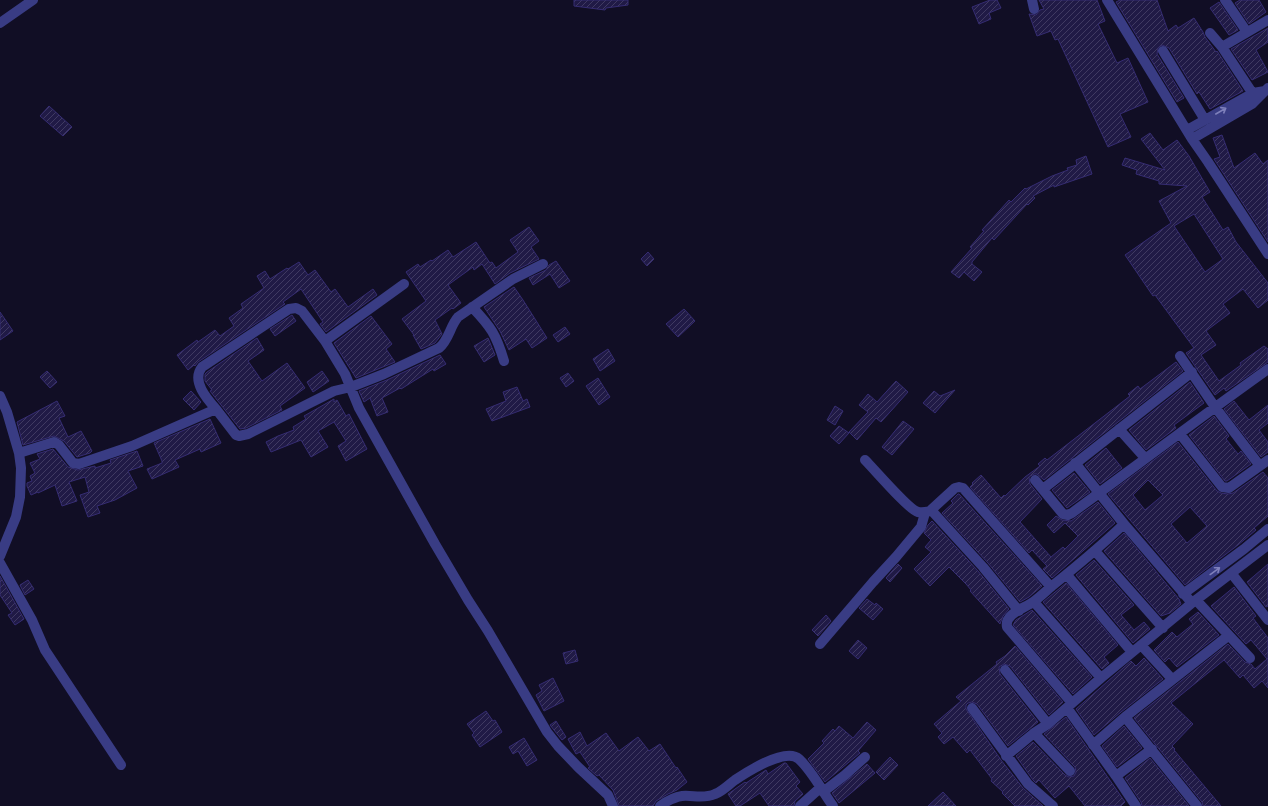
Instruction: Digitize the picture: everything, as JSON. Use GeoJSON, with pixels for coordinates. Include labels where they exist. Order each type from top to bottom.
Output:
{"type":"FeatureCollection","features":[{"type":"Feature","properties":{"kind":"street"},"geometry":{"type":"LineString","coordinates":[[0,23],[33,0]]}},
{"type":"Feature","properties":{"kind":"street"},"geometry":{"type":"LineString","coordinates":[[1107,0],[1191,138],[1268,254]]}},
{"type":"Feature","properties":{"kind":"street"},"geometry":{"type":"LineString","coordinates":[[1225,0],[1247,32]]}},
{"type":"Feature","properties":{"kind":"street"},"geometry":{"type":"LineString","coordinates":[[1222,47],[1268,20]]}},
{"type":"Feature","properties":{"kind":"street"},"geometry":{"type":"LineString","coordinates":[[1210,33],[1222,47],[1255,97]]}},
{"type":"Feature","properties":{"kind":"street"},"geometry":{"type":"LineString","coordinates":[[1164,51],[1205,120]]}},
{"type":"Feature","properties":{"kind":"street"},"geometry":{"type":"LineString","coordinates":[[1191,138],[1266,89]]}},
{"type":"Feature","properties":{"kind":"street"},"geometry":{"type":"LineString","coordinates":[[1191,138],[1205,120],[1255,97]]}},
{"type":"Feature","properties":{"kind":"street"},"geometry":{"type":"LineString","coordinates":[[543,264],[513,279],[458,317],[453,323],[445,343],[439,348],[384,374],[351,387],[334,391],[248,434],[239,436],[232,431],[208,400],[199,384],[199,370],[216,356],[290,309],[296,308],[302,311],[325,341],[351,387],[359,408],[435,544],[547,732],[558,746],[593,782],[608,795],[613,806]]}},
{"type":"Feature","properties":{"kind":"street"},"geometry":{"type":"LineString","coordinates":[[325,341],[404,284]]}},
{"type":"Feature","properties":{"kind":"street"},"geometry":{"type":"LineString","coordinates":[[472,307],[490,326],[498,341],[504,361]]}},
{"type":"Feature","properties":{"kind":"street"},"geometry":{"type":"LineString","coordinates":[[1180,356],[1215,407],[1260,466]]}},
{"type":"Feature","properties":{"kind":"street"},"geometry":{"type":"LineString","coordinates":[[1035,480],[1064,514],[1068,515],[1268,369]]}},
{"type":"Feature","properties":{"kind":"street"},"geometry":{"type":"LineString","coordinates":[[1043,489],[1192,372]]}},
{"type":"Feature","properties":{"kind":"street"},"geometry":{"type":"LineString","coordinates":[[0,556],[16,517],[21,481],[20,453],[1,399]]}},
{"type":"Feature","properties":{"kind":"street"},"geometry":{"type":"LineString","coordinates":[[20,453],[54,442],[59,445],[70,460],[79,464],[132,446],[216,409]]}},
{"type":"Feature","properties":{"kind":"street"},"geometry":{"type":"LineString","coordinates":[[1119,429],[1145,458]]}},
{"type":"Feature","properties":{"kind":"street"},"geometry":{"type":"LineString","coordinates":[[1180,434],[1222,487],[1225,488],[1229,488],[1268,460]]}},
{"type":"Feature","properties":{"kind":"street"},"geometry":{"type":"LineString","coordinates":[[865,460],[904,501],[917,512],[928,512],[983,567],[1019,611]]}},
{"type":"Feature","properties":{"kind":"street"},"geometry":{"type":"LineString","coordinates":[[1075,463],[1183,594],[1194,602],[1250,658]]}},
{"type":"Feature","properties":{"kind":"street"},"geometry":{"type":"LineString","coordinates":[[820,644],[921,527],[928,512],[955,488],[963,488],[1051,587]]}},
{"type":"Feature","properties":{"kind":"street"},"geometry":{"type":"LineString","coordinates":[[1124,524],[1095,551],[1034,602],[1008,618],[1006,624],[1007,628],[1069,705],[1093,745],[1136,806]]}},
{"type":"Feature","properties":{"kind":"street"},"geometry":{"type":"LineString","coordinates":[[1183,594],[1244,549],[1268,529]]}},
{"type":"Feature","properties":{"kind":"street"},"geometry":{"type":"LineString","coordinates":[[1006,756],[1034,733],[1048,724],[1132,652],[1194,602],[1268,545]]}},
{"type":"Feature","properties":{"kind":"street"},"geometry":{"type":"LineString","coordinates":[[1095,551],[1163,628]]}},
{"type":"Feature","properties":{"kind":"street"},"geometry":{"type":"LineString","coordinates":[[0,563],[32,620],[45,650],[122,765]]}},
{"type":"Feature","properties":{"kind":"street"},"geometry":{"type":"LineString","coordinates":[[1232,574],[1268,620]]}},
{"type":"Feature","properties":{"kind":"street"},"geometry":{"type":"LineString","coordinates":[[1066,575],[1132,652]]}},
{"type":"Feature","properties":{"kind":"street"},"geometry":{"type":"LineString","coordinates":[[1034,602],[1101,678]]}},
{"type":"Feature","properties":{"kind":"street"},"geometry":{"type":"LineString","coordinates":[[1093,745],[1172,679],[1228,636]]}},
{"type":"Feature","properties":{"kind":"street"},"geometry":{"type":"LineString","coordinates":[[1141,645],[1172,679]]}},
{"type":"Feature","properties":{"kind":"street"},"geometry":{"type":"LineString","coordinates":[[1005,670],[1048,724]]}},
{"type":"Feature","properties":{"kind":"street"},"geometry":{"type":"LineString","coordinates":[[972,708],[1028,784],[1053,806]]}},
{"type":"Feature","properties":{"kind":"street"},"geometry":{"type":"LineString","coordinates":[[1125,717],[1197,806]]}},
{"type":"Feature","properties":{"kind":"street"},"geometry":{"type":"LineString","coordinates":[[1034,733],[1070,771]]}},
{"type":"Feature","properties":{"kind":"street"},"geometry":{"type":"LineString","coordinates":[[1116,776],[1152,749]]}},
{"type":"Feature","properties":{"kind":"street"},"geometry":{"type":"LineString","coordinates":[[660,806],[667,801],[683,796],[700,797],[716,794],[754,769],[773,759],[786,756],[798,758],[815,779],[833,806]]}},
{"type":"Feature","properties":{"kind":"street"},"geometry":{"type":"LineString","coordinates":[[800,806],[821,790],[845,775],[866,757]]}},
{"type":"Feature","properties":{"kind":"building"},"geometry":{"type":"Polygon","coordinates":[[[574,0],[628,0],[628,5],[606,8],[605,10],[574,6],[574,0]]]}},
{"type":"Feature","properties":{"kind":"building"},"geometry":{"type":"Polygon","coordinates":[[[990,0],[997,0],[1001,8],[989,13],[991,19],[979,24],[972,7],[990,0]]]}},
{"type":"Feature","properties":{"kind":"building"},"geometry":{"type":"Polygon","coordinates":[[[1039,0],[1097,0],[1105,21],[1098,24],[1117,63],[1128,58],[1148,102],[1120,114],[1131,137],[1108,147],[1058,39],[1055,40],[1051,31],[1037,36],[1029,14],[1036,15],[1040,10],[1044,9],[1039,0]]]}},
{"type":"Feature","properties":{"kind":"building"},"geometry":{"type":"Polygon","coordinates":[[[1120,0],[1157,0],[1168,31],[1176,25],[1178,28],[1194,18],[1205,37],[1216,52],[1217,51],[1243,91],[1210,109],[1199,92],[1197,94],[1169,48],[1162,45],[1158,48],[1157,54],[1184,98],[1177,102],[1116,2],[1120,0]]]}},
{"type":"Feature","properties":{"kind":"building"},"geometry":{"type":"Polygon","coordinates":[[[1240,0],[1259,0],[1266,12],[1249,24],[1235,3],[1240,0]]]}},
{"type":"Feature","properties":{"kind":"building"},"geometry":{"type":"Polygon","coordinates":[[[1219,2],[1238,30],[1229,35],[1210,8],[1219,2]]]}},
{"type":"Feature","properties":{"kind":"building"},"geometry":{"type":"Polygon","coordinates":[[[1268,28],[1268,42],[1256,50],[1268,72],[1252,80],[1231,49],[1268,28]]]}},
{"type":"Feature","properties":{"kind":"building"},"geometry":{"type":"Polygon","coordinates":[[[49,106],[72,127],[63,136],[40,116],[49,106]]]}},
{"type":"Feature","properties":{"kind":"building"},"geometry":{"type":"Polygon","coordinates":[[[1150,133],[1163,150],[1177,140],[1189,156],[1210,192],[1202,197],[1223,230],[1228,227],[1236,242],[1268,283],[1268,300],[1258,308],[1243,289],[1223,304],[1230,313],[1206,331],[1216,345],[1201,355],[1219,381],[1241,365],[1240,363],[1264,346],[1268,349],[1268,362],[1226,391],[1224,388],[1215,395],[1186,353],[1194,348],[1155,295],[1153,296],[1125,255],[1171,223],[1159,201],[1187,186],[1159,184],[1159,181],[1136,174],[1137,170],[1122,165],[1125,158],[1165,170],[1141,139],[1150,133]],[[1194,214],[1174,226],[1205,272],[1223,259],[1194,214]]]}},
{"type":"Feature","properties":{"kind":"building"},"geometry":{"type":"Polygon","coordinates":[[[1222,135],[1234,168],[1255,153],[1263,164],[1268,160],[1268,242],[1214,159],[1220,157],[1213,138],[1222,135]]]}},
{"type":"Feature","properties":{"kind":"building"},"geometry":{"type":"Polygon","coordinates":[[[1086,156],[1092,174],[1054,187],[1054,185],[1033,196],[1035,198],[1028,205],[1027,204],[994,240],[992,238],[972,262],[972,264],[982,272],[974,281],[964,272],[959,278],[951,272],[972,248],[970,247],[984,231],[982,230],[1009,200],[1011,202],[1025,188],[1026,189],[1068,170],[1067,168],[1077,165],[1076,160],[1086,156]]]}},
{"type":"Feature","properties":{"kind":"building"},"geometry":{"type":"Polygon","coordinates":[[[529,227],[539,241],[531,247],[539,259],[510,273],[495,284],[482,264],[474,270],[473,267],[448,285],[461,303],[435,320],[442,334],[435,343],[421,349],[414,335],[402,319],[426,301],[406,272],[418,264],[420,267],[431,260],[432,261],[448,250],[453,257],[476,242],[490,263],[492,262],[496,268],[518,252],[510,240],[529,227]]]}},
{"type":"Feature","properties":{"kind":"building"},"geometry":{"type":"Polygon","coordinates":[[[648,252],[654,259],[647,266],[641,259],[648,252]]]}},
{"type":"Feature","properties":{"kind":"building"},"geometry":{"type":"Polygon","coordinates":[[[556,261],[570,281],[559,288],[550,274],[533,285],[529,278],[546,270],[549,265],[556,261]]]}},
{"type":"Feature","properties":{"kind":"building"},"geometry":{"type":"Polygon","coordinates":[[[299,262],[308,275],[315,270],[331,292],[335,289],[348,307],[373,289],[377,295],[326,332],[320,324],[323,322],[301,289],[283,302],[285,304],[188,370],[177,355],[197,340],[198,342],[215,330],[220,336],[234,326],[229,318],[243,308],[241,304],[264,288],[257,276],[265,271],[270,279],[299,262]]]}},
{"type":"Feature","properties":{"kind":"building"},"geometry":{"type":"Polygon","coordinates":[[[514,287],[547,338],[532,348],[526,339],[509,350],[500,331],[484,307],[514,287]]]}},
{"type":"Feature","properties":{"kind":"building"},"geometry":{"type":"Polygon","coordinates":[[[684,309],[695,321],[678,337],[666,324],[684,309]]]}},
{"type":"Feature","properties":{"kind":"building"},"geometry":{"type":"Polygon","coordinates":[[[0,312],[13,331],[0,340],[0,312]]]}},
{"type":"Feature","properties":{"kind":"building"},"geometry":{"type":"Polygon","coordinates":[[[292,315],[296,321],[275,336],[270,329],[292,315]]]}},
{"type":"Feature","properties":{"kind":"building"},"geometry":{"type":"Polygon","coordinates":[[[371,316],[392,344],[386,349],[395,362],[356,378],[334,343],[371,316]]]}},
{"type":"Feature","properties":{"kind":"building"},"geometry":{"type":"Polygon","coordinates":[[[565,327],[570,334],[558,342],[553,335],[565,327]]]}},
{"type":"Feature","properties":{"kind":"building"},"geometry":{"type":"Polygon","coordinates":[[[257,338],[264,350],[248,361],[262,381],[287,363],[305,388],[280,406],[282,410],[246,428],[240,429],[210,391],[212,390],[205,381],[205,374],[257,338]]]}},
{"type":"Feature","properties":{"kind":"building"},"geometry":{"type":"Polygon","coordinates":[[[488,338],[495,355],[484,362],[474,346],[488,338]]]}},
{"type":"Feature","properties":{"kind":"building"},"geometry":{"type":"Polygon","coordinates":[[[608,349],[615,361],[600,371],[593,359],[608,349]]]}},
{"type":"Feature","properties":{"kind":"building"},"geometry":{"type":"Polygon","coordinates":[[[440,355],[446,364],[434,371],[433,369],[401,389],[400,388],[382,398],[388,412],[377,416],[370,398],[364,402],[359,391],[387,380],[440,355]]]}},
{"type":"Feature","properties":{"kind":"building"},"geometry":{"type":"Polygon","coordinates":[[[1176,362],[1183,371],[1044,480],[1037,474],[1029,477],[1030,484],[1042,499],[1020,522],[1051,557],[1063,547],[1065,549],[1078,536],[1065,523],[1054,533],[1047,525],[1056,516],[1062,520],[1071,521],[1098,502],[1115,523],[1052,578],[1043,569],[1047,566],[1032,550],[1029,553],[970,487],[973,484],[972,483],[981,475],[1001,498],[1004,495],[1005,496],[1025,477],[1040,466],[1038,464],[1045,458],[1047,460],[1130,396],[1128,394],[1138,386],[1140,389],[1176,362]]]}},
{"type":"Feature","properties":{"kind":"building"},"geometry":{"type":"Polygon","coordinates":[[[47,371],[57,382],[50,388],[40,377],[47,371]]]}},
{"type":"Feature","properties":{"kind":"building"},"geometry":{"type":"Polygon","coordinates":[[[322,371],[329,381],[313,392],[307,382],[322,371]]]}},
{"type":"Feature","properties":{"kind":"building"},"geometry":{"type":"Polygon","coordinates":[[[568,373],[574,381],[566,387],[560,378],[568,373]]]}},
{"type":"Feature","properties":{"kind":"building"},"geometry":{"type":"Polygon","coordinates":[[[598,378],[610,397],[599,405],[586,386],[598,378]]]}},
{"type":"Feature","properties":{"kind":"building"},"geometry":{"type":"Polygon","coordinates":[[[896,381],[908,392],[881,422],[876,418],[857,440],[849,432],[868,412],[859,405],[868,394],[877,402],[896,381]]]}},
{"type":"Feature","properties":{"kind":"building"},"geometry":{"type":"Polygon","coordinates":[[[1190,382],[1204,403],[1174,425],[1176,428],[1146,450],[1129,430],[1190,382]]]}},
{"type":"Feature","properties":{"kind":"building"},"geometry":{"type":"Polygon","coordinates":[[[517,387],[523,401],[527,399],[530,407],[492,421],[486,409],[506,401],[503,392],[517,387]]]}},
{"type":"Feature","properties":{"kind":"building"},"geometry":{"type":"Polygon","coordinates":[[[955,390],[935,413],[923,403],[934,391],[940,396],[955,390]]]}},
{"type":"Feature","properties":{"kind":"building"},"geometry":{"type":"Polygon","coordinates":[[[191,391],[201,402],[194,410],[183,399],[191,391]]]}},
{"type":"Feature","properties":{"kind":"building"},"geometry":{"type":"Polygon","coordinates":[[[334,399],[334,402],[337,400],[346,416],[349,414],[367,449],[346,461],[338,446],[346,441],[334,422],[318,431],[328,447],[311,457],[301,440],[271,452],[266,442],[294,430],[293,427],[306,419],[304,416],[334,399]]]}},
{"type":"Feature","properties":{"kind":"building"},"geometry":{"type":"Polygon","coordinates":[[[57,401],[65,416],[59,418],[68,437],[81,431],[92,451],[90,453],[77,457],[64,441],[54,436],[23,445],[17,422],[57,401]]]}},
{"type":"Feature","properties":{"kind":"building"},"geometry":{"type":"Polygon","coordinates":[[[1234,401],[1249,420],[1268,405],[1268,423],[1259,430],[1268,442],[1268,452],[1261,457],[1224,409],[1234,401]]]}},
{"type":"Feature","properties":{"kind":"building"},"geometry":{"type":"Polygon","coordinates":[[[835,406],[843,411],[835,425],[827,420],[835,406]]]}},
{"type":"Feature","properties":{"kind":"building"},"geometry":{"type":"Polygon","coordinates":[[[1214,416],[1229,436],[1226,439],[1238,454],[1241,451],[1251,464],[1227,481],[1225,481],[1189,435],[1214,416]]]}},
{"type":"Feature","properties":{"kind":"building"},"geometry":{"type":"Polygon","coordinates":[[[210,419],[221,443],[201,452],[200,449],[175,460],[179,467],[152,479],[147,469],[162,463],[154,443],[210,419]]]}},
{"type":"Feature","properties":{"kind":"building"},"geometry":{"type":"Polygon","coordinates":[[[903,421],[914,429],[892,455],[882,447],[903,421]]]}},
{"type":"Feature","properties":{"kind":"building"},"geometry":{"type":"Polygon","coordinates":[[[839,426],[849,433],[839,444],[830,436],[839,426]]]}},
{"type":"Feature","properties":{"kind":"building"},"geometry":{"type":"Polygon","coordinates":[[[1178,442],[1217,491],[1221,493],[1233,493],[1263,472],[1268,478],[1268,516],[1254,528],[1256,530],[1238,545],[1185,585],[1108,494],[1178,442]],[[1148,480],[1133,495],[1145,510],[1163,495],[1148,480]],[[1190,507],[1171,524],[1187,543],[1207,526],[1190,507]]]}},
{"type":"Feature","properties":{"kind":"building"},"geometry":{"type":"Polygon","coordinates":[[[1106,448],[1122,468],[1100,484],[1085,465],[1106,448]]]}},
{"type":"Feature","properties":{"kind":"building"},"geometry":{"type":"Polygon","coordinates":[[[53,449],[68,467],[78,470],[95,466],[95,468],[111,463],[110,460],[137,451],[143,466],[128,471],[137,488],[115,500],[97,506],[100,513],[88,517],[80,495],[89,492],[85,477],[69,482],[77,501],[62,506],[55,485],[31,495],[27,483],[32,481],[30,476],[35,473],[30,463],[40,459],[37,454],[53,449]]]}},
{"type":"Feature","properties":{"kind":"building"},"geometry":{"type":"Polygon","coordinates":[[[1074,473],[1090,492],[1067,508],[1052,490],[1074,473]]]}},
{"type":"Feature","properties":{"kind":"building"},"geometry":{"type":"Polygon","coordinates":[[[958,494],[1042,586],[1029,597],[1020,602],[988,563],[942,513],[953,503],[951,501],[958,494]]]}},
{"type":"Feature","properties":{"kind":"building"},"geometry":{"type":"Polygon","coordinates":[[[932,521],[978,571],[1009,609],[1003,616],[1000,624],[970,591],[971,590],[966,584],[949,567],[930,586],[914,569],[931,552],[925,547],[931,540],[924,533],[932,521]]]}},
{"type":"Feature","properties":{"kind":"building"},"geometry":{"type":"Polygon","coordinates":[[[1124,533],[1179,599],[1181,604],[1170,613],[1161,616],[1104,551],[1124,533]]]}},
{"type":"Feature","properties":{"kind":"building"},"geometry":{"type":"Polygon","coordinates":[[[1094,560],[1134,605],[1121,615],[1134,630],[1144,622],[1150,629],[1133,643],[1076,575],[1094,560]]]}},
{"type":"Feature","properties":{"kind":"building"},"geometry":{"type":"Polygon","coordinates":[[[898,564],[902,568],[890,582],[886,578],[898,564]]]}},
{"type":"Feature","properties":{"kind":"building"},"geometry":{"type":"Polygon","coordinates":[[[1268,564],[1268,606],[1266,607],[1247,582],[1268,564]]]}},
{"type":"Feature","properties":{"kind":"building"},"geometry":{"type":"Polygon","coordinates":[[[0,576],[24,619],[15,625],[8,615],[12,613],[0,595],[0,576]]]}},
{"type":"Feature","properties":{"kind":"building"},"geometry":{"type":"Polygon","coordinates":[[[28,580],[34,589],[25,595],[20,585],[28,580]]]}},
{"type":"Feature","properties":{"kind":"building"},"geometry":{"type":"Polygon","coordinates":[[[1066,583],[1118,645],[1104,657],[1109,663],[1102,669],[1043,602],[1066,583]]]}},
{"type":"Feature","properties":{"kind":"building"},"geometry":{"type":"Polygon","coordinates":[[[1234,587],[1256,616],[1253,618],[1268,638],[1268,688],[1262,681],[1254,688],[1243,675],[1240,678],[1224,660],[1171,703],[1193,724],[1172,746],[1221,806],[1203,806],[1202,802],[1134,718],[1228,644],[1245,662],[1251,664],[1255,669],[1267,659],[1251,640],[1246,644],[1211,606],[1234,587]]]}},
{"type":"Feature","properties":{"kind":"building"},"geometry":{"type":"Polygon","coordinates":[[[867,599],[875,605],[876,603],[883,609],[873,620],[859,608],[867,599]]]}},
{"type":"Feature","properties":{"kind":"building"},"geometry":{"type":"Polygon","coordinates":[[[1032,610],[1092,677],[1073,694],[1013,625],[1016,620],[1032,610]]]}},
{"type":"Feature","properties":{"kind":"building"},"geometry":{"type":"Polygon","coordinates":[[[1198,612],[1219,635],[1177,667],[1169,658],[1165,662],[1154,650],[1172,632],[1177,637],[1193,624],[1189,619],[1198,612]]]}},
{"type":"Feature","properties":{"kind":"building"},"geometry":{"type":"Polygon","coordinates":[[[826,615],[831,621],[818,636],[812,630],[826,615]]]}},
{"type":"Feature","properties":{"kind":"building"},"geometry":{"type":"Polygon","coordinates":[[[858,640],[867,648],[858,659],[849,651],[858,640]]]}},
{"type":"Feature","properties":{"kind":"building"},"geometry":{"type":"Polygon","coordinates":[[[1015,646],[1063,702],[1049,715],[1010,666],[1004,664],[999,667],[1000,674],[1038,722],[1008,746],[977,704],[972,702],[968,703],[966,705],[966,709],[1001,760],[1023,788],[1043,806],[1015,806],[991,781],[992,779],[970,750],[967,753],[953,737],[944,744],[938,737],[942,733],[934,724],[961,701],[956,697],[997,664],[996,662],[1005,656],[1015,646]]]}},
{"type":"Feature","properties":{"kind":"building"},"geometry":{"type":"Polygon","coordinates":[[[575,650],[578,661],[566,664],[563,653],[575,650]]]}},
{"type":"Feature","properties":{"kind":"building"},"geometry":{"type":"Polygon","coordinates":[[[1144,658],[1163,679],[1094,735],[1076,709],[1131,661],[1136,666],[1144,658]]]}},
{"type":"Feature","properties":{"kind":"building"},"geometry":{"type":"Polygon","coordinates":[[[553,678],[564,701],[544,711],[536,695],[542,691],[539,685],[553,678]]]}},
{"type":"Feature","properties":{"kind":"building"},"geometry":{"type":"Polygon","coordinates":[[[486,711],[493,721],[495,720],[502,732],[480,747],[472,735],[474,733],[467,724],[486,711]]]}},
{"type":"Feature","properties":{"kind":"building"},"geometry":{"type":"Polygon","coordinates":[[[1066,717],[1125,802],[1121,806],[1085,806],[1069,786],[1055,798],[1039,780],[1036,783],[1033,780],[1016,756],[1033,742],[1065,775],[1069,777],[1074,776],[1076,772],[1075,767],[1044,734],[1066,717]]]}},
{"type":"Feature","properties":{"kind":"building"},"geometry":{"type":"Polygon","coordinates":[[[556,721],[566,737],[562,740],[550,725],[556,721]]]}},
{"type":"Feature","properties":{"kind":"building"},"geometry":{"type":"Polygon","coordinates":[[[867,722],[876,730],[858,751],[860,753],[825,782],[808,759],[824,743],[822,741],[833,729],[835,731],[839,726],[853,738],[867,722]]]}},
{"type":"Feature","properties":{"kind":"building"},"geometry":{"type":"Polygon","coordinates":[[[1124,726],[1142,748],[1117,767],[1102,746],[1124,726]]]}},
{"type":"Feature","properties":{"kind":"building"},"geometry":{"type":"Polygon","coordinates":[[[580,732],[587,746],[606,733],[619,751],[638,737],[649,751],[660,744],[687,782],[677,790],[656,801],[653,806],[619,806],[613,790],[599,775],[597,776],[588,768],[590,767],[580,752],[576,754],[568,739],[580,732]]]}},
{"type":"Feature","properties":{"kind":"building"},"geometry":{"type":"Polygon","coordinates":[[[524,738],[537,760],[527,766],[518,751],[513,754],[509,747],[524,738]]]}},
{"type":"Feature","properties":{"kind":"building"},"geometry":{"type":"Polygon","coordinates":[[[890,757],[898,765],[884,780],[876,772],[890,757]]]}},
{"type":"Feature","properties":{"kind":"building"},"geometry":{"type":"Polygon","coordinates":[[[1150,758],[1189,806],[1142,806],[1141,802],[1125,778],[1150,758]]]}},
{"type":"Feature","properties":{"kind":"building"},"geometry":{"type":"Polygon","coordinates":[[[786,763],[800,782],[796,786],[803,794],[795,801],[794,806],[769,806],[760,793],[740,806],[736,806],[728,794],[766,770],[768,774],[786,763]]]}},
{"type":"Feature","properties":{"kind":"building"},"geometry":{"type":"Polygon","coordinates":[[[867,764],[875,773],[839,803],[832,793],[867,764]]]}},
{"type":"Feature","properties":{"kind":"building"},"geometry":{"type":"Polygon","coordinates":[[[943,792],[956,806],[928,806],[943,792]]]}}]}
